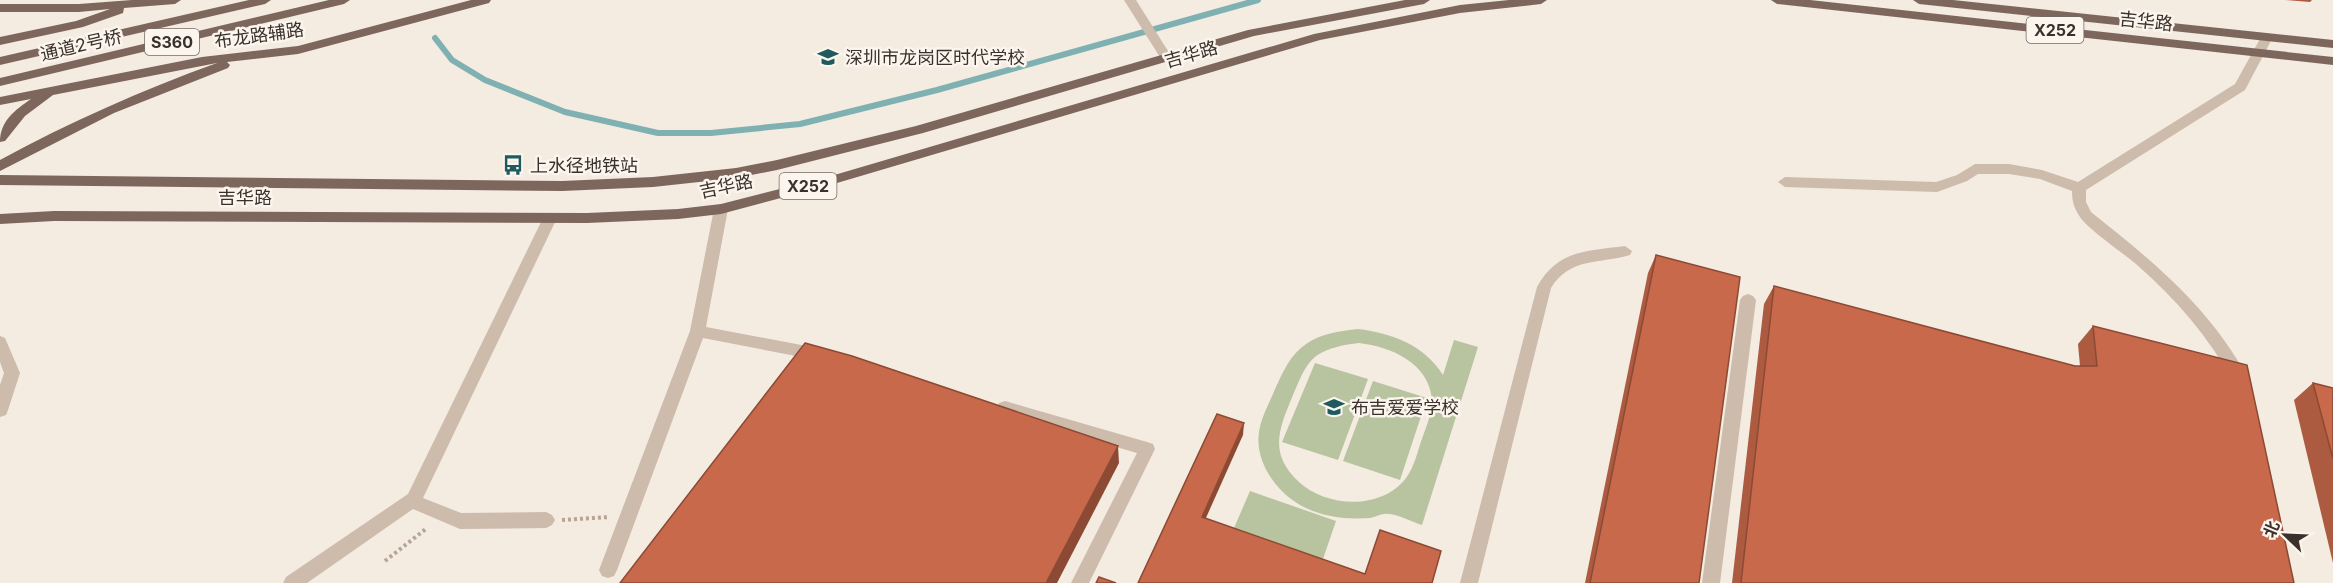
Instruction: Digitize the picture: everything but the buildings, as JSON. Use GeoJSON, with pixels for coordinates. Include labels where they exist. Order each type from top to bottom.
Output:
{"type":"FeatureCollection","features":[{"type":"Feature","properties":{"kind":"main road"},"geometry":{"type":"LineString","coordinates":[[0,41],[79,24],[144,0]]}},
{"type":"Feature","properties":{"kind":"main road"},"geometry":{"type":"LineString","coordinates":[[0,8],[79,8],[175,0]]}},
{"type":"Feature","properties":{"kind":"main road","name":"通道2号桥"},"geometry":{"type":"LineString","coordinates":[[0,61],[265,0]]}},
{"type":"Feature","properties":{"kind":"main road","name":"通道2号桥"},"geometry":{"type":"LineString","coordinates":[[0,82],[344,0]]}},
{"type":"Feature","properties":{"kind":"main road"},"geometry":{"type":"LineString","coordinates":[[23,182],[11,177],[0,167],[56,134],[165,85],[274,49],[450,0]]}},
{"type":"Feature","properties":{"kind":"main road","name":"布龙路辅路"},"geometry":{"type":"LineString","coordinates":[[0,101],[202,61],[298,50],[485,0]]}},
{"type":"Feature","properties":{"kind":"main road","name":"吉华路"},"geometry":{"type":"LineString","coordinates":[[0,180],[529,186],[662,182],[736,173],[820,156],[1252,33],[1424,0]]}},
{"type":"Feature","properties":{"kind":"main road","name":"吉华路"},"geometry":{"type":"LineString","coordinates":[[0,219],[54,216],[630,217],[721,209],[832,180],[1318,37],[1460,9],[1541,0]]}},
{"type":"Feature","properties":{"kind":"main road","name":"吉华路"},"geometry":{"type":"LineString","coordinates":[[1777,0],[2333,61]]}},
{"type":"Feature","properties":{"kind":"main road","name":"吉华路"},"geometry":{"type":"LineString","coordinates":[[1919,0],[2333,44]]}},
{"type":"Feature","properties":{"kind":"main road"},"geometry":{"type":"LineString","coordinates":[[0,138],[20,113],[38,99],[59,88]]}},
{"type":"Feature","properties":{"kind":"street"},"geometry":{"type":"LineString","coordinates":[[1130,0],[1167,59]]}},
{"type":"Feature","properties":{"kind":"street"},"geometry":{"type":"LineString","coordinates":[[2079,188],[2240,87],[2267,37]]}},
{"type":"Feature","properties":{"kind":"street"},"geometry":{"type":"LineString","coordinates":[[1785,182],[1937,187],[1962,178],[1975,169],[1998,169],[2042,175],[2079,188]]}},
{"type":"Feature","properties":{"kind":"street"},"geometry":{"type":"LineString","coordinates":[[2079,188],[2079,202],[2086,215],[2164,278],[2198,315],[2227,352],[2245,394]]}},
{"type":"Feature","properties":{"kind":"street"},"geometry":{"type":"LineString","coordinates":[[608,570],[698,331],[721,209]]}},
{"type":"Feature","properties":{"kind":"street"},"geometry":{"type":"LineString","coordinates":[[0,213],[54,216]]}},
{"type":"Feature","properties":{"kind":"street"},"geometry":{"type":"LineString","coordinates":[[292,583],[413,501],[550,218]]}},
{"type":"Feature","properties":{"kind":"street"},"geometry":{"type":"LineString","coordinates":[[1469,583],[1544,287],[1551,273],[1565,262],[1625,251]]}},
{"type":"Feature","properties":{"kind":"street"},"geometry":{"type":"LineString","coordinates":[[1711,583],[1748,300]]}},
{"type":"Feature","properties":{"kind":"street"},"geometry":{"type":"LineString","coordinates":[[698,331],[828,357]]}},
{"type":"Feature","properties":{"kind":"street"},"geometry":{"type":"LineString","coordinates":[[0,342],[12,373],[0,411]]}},
{"type":"Feature","properties":{"kind":"street"},"geometry":{"type":"LineString","coordinates":[[987,403],[1147,450],[1080,583]]}},
{"type":"Feature","properties":{"kind":"street"},"geometry":{"type":"LineString","coordinates":[[413,501],[460,521],[546,520]]}},
{"type":"Feature","properties":{"kind":"path"},"geometry":{"type":"LineString","coordinates":[[385,561],[445,514]]}},
{"type":"Feature","properties":{"kind":"path"},"geometry":{"type":"LineString","coordinates":[[546,520],[628,516]]}},
{"type":"Feature","properties":{"kind":"green space"},"geometry":{"type":"Polygon","coordinates":[[[1358,329],[1395,337],[1406,342],[1426,356],[1443,375],[1454,340],[1478,347],[1422,525],[1392,514],[1370,518],[1349,518],[1329,516],[1309,509],[1291,499],[1277,486],[1262,460],[1258,441],[1262,421],[1281,376],[1291,359],[1300,348],[1318,337],[1358,329]],[[1359,343],[1342,346],[1326,350],[1316,356],[1302,374],[1281,430],[1280,451],[1289,471],[1311,491],[1339,501],[1354,502],[1383,496],[1406,478],[1412,468],[1431,409],[1432,400],[1429,387],[1424,376],[1416,367],[1396,353],[1359,343]]]}},
{"type":"Feature","properties":{"kind":"green space"},"geometry":{"type":"Polygon","coordinates":[[[1315,363],[1368,379],[1338,460],[1282,442],[1315,363]]]}},
{"type":"Feature","properties":{"kind":"green space"},"geometry":{"type":"Polygon","coordinates":[[[1373,381],[1427,398],[1400,480],[1343,461],[1373,381]]]}},
{"type":"Feature","properties":{"kind":"green space"},"geometry":{"type":"Polygon","coordinates":[[[1250,491],[1336,521],[1323,559],[1234,528],[1250,491]]]}},
{"type":"Feature","properties":{"kind":"waterway"},"geometry":{"type":"LineString","coordinates":[[435,38],[452,60],[485,80],[565,112],[658,133],[711,133],[800,124],[937,90],[1258,0]]}},
{"type":"Feature","properties":{"kind":"place","name":"深圳市龙岗区时代学校"},"geometry":{"type":"Point","coordinates":[828,57]}},
{"type":"Feature","properties":{"kind":"place","name":"上水径地铁站"},"geometry":{"type":"Point","coordinates":[513,165]}},
{"type":"Feature","properties":{"kind":"place","name":"布吉爱爱学校"},"geometry":{"type":"Point","coordinates":[1334,407]}}]}
